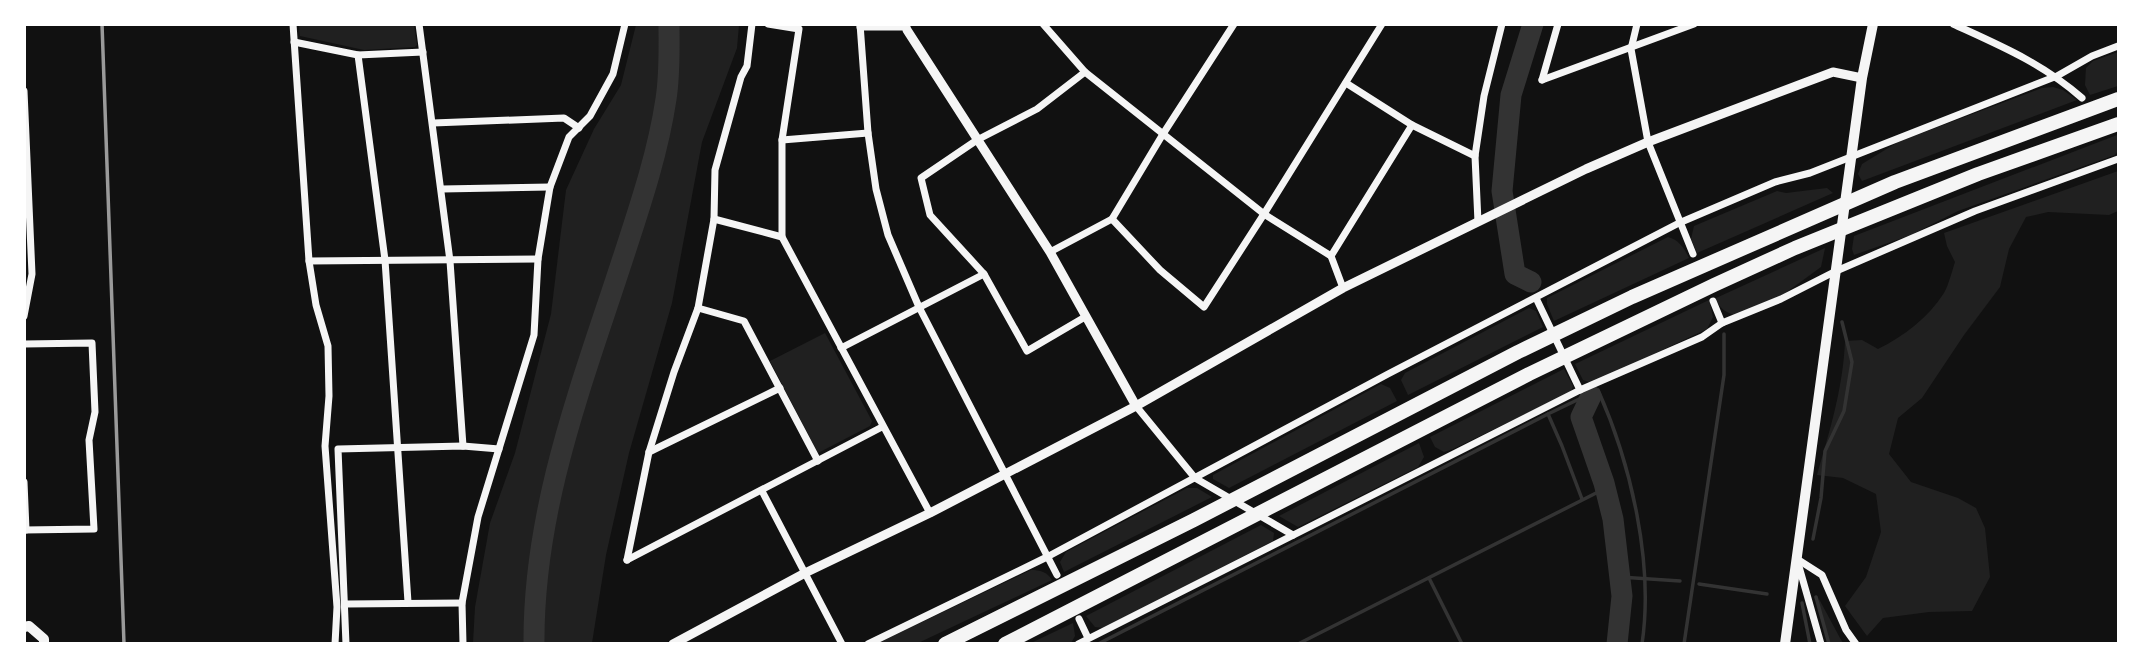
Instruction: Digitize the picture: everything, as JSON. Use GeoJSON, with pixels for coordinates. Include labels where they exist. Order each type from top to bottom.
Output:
{"type":"FeatureCollection","features":[{"type":"Feature","properties":{"kind":"highway"},"geometry":{"type":"LineString","coordinates":[[945,643],[1194,520],[1518,352],[1632,297],[1895,182],[2119,99]]}},
{"type":"Feature","properties":{"kind":"highway"},"geometry":{"type":"LineString","coordinates":[[1005,643],[1529,374],[1644,318],[1795,248],[1978,174],[2119,124]]}},
{"type":"Feature","properties":{"kind":"main road"},"geometry":{"type":"LineString","coordinates":[[1785,643],[1862,78],[1873,24]]}},
{"type":"Feature","properties":{"kind":"main road"},"geometry":{"type":"LineString","coordinates":[[24,627],[29,626],[44,639],[44,643]]}},
{"type":"Feature","properties":{"kind":"street"},"geometry":{"type":"LineString","coordinates":[[293,24],[309,261],[316,305],[328,345],[329,396],[325,446],[337,607],[335,643]]}},
{"type":"Feature","properties":{"kind":"street"},"geometry":{"type":"LineString","coordinates":[[419,24],[450,261],[463,446]]}},
{"type":"Feature","properties":{"kind":"street"},"geometry":{"type":"LineString","coordinates":[[463,643],[462,603],[478,517],[534,335],[538,259],[550,187],[569,137],[590,116],[613,74],[625,24]]}},
{"type":"Feature","properties":{"kind":"street"},"geometry":{"type":"LineString","coordinates":[[752,24],[747,65],[715,170],[714,219],[698,307],[649,452],[628,560],[882,427]]}},
{"type":"Feature","properties":{"kind":"street"},"geometry":{"type":"LineString","coordinates":[[768,24],[799,29],[782,140],[782,237],[930,513]]}},
{"type":"Feature","properties":{"kind":"street"},"geometry":{"type":"LineString","coordinates":[[1043,24],[1053,28],[1085,72],[1264,214],[1331,256],[1343,288]]}},
{"type":"Feature","properties":{"kind":"street"},"geometry":{"type":"LineString","coordinates":[[1050,252],[1112,219],[1234,24]]}},
{"type":"Feature","properties":{"kind":"street"},"geometry":{"type":"LineString","coordinates":[[1112,219],[1160,270],[1203,307],[1382,24]]}},
{"type":"Feature","properties":{"kind":"street"},"geometry":{"type":"LineString","coordinates":[[1482,220],[1475,156],[1484,96],[1503,24]]}},
{"type":"Feature","properties":{"kind":"street"},"geometry":{"type":"LineString","coordinates":[[1558,24],[1542,80],[1694,24]]}},
{"type":"Feature","properties":{"kind":"street"},"geometry":{"type":"LineString","coordinates":[[1637,24],[1631,49],[1647,142],[1693,254]]}},
{"type":"Feature","properties":{"kind":"street"},"geometry":{"type":"LineString","coordinates":[[1953,24],[2010,50],[2057,76],[2082,98]]}},
{"type":"Feature","properties":{"kind":"street"},"geometry":{"type":"LineString","coordinates":[[1056,575],[919,307],[888,235],[876,189],[868,134],[860,26],[908,27],[1050,252],[1136,406],[1195,478],[1293,535]]}},
{"type":"Feature","properties":{"kind":"street"},"geometry":{"type":"LineString","coordinates":[[294,42],[358,55],[423,52]]}},
{"type":"Feature","properties":{"kind":"street"},"geometry":{"type":"LineString","coordinates":[[868,643],[1047,556],[1679,223],[1775,182],[1810,173],[2057,76],[2092,56],[2119,46]]}},
{"type":"Feature","properties":{"kind":"street"},"geometry":{"type":"LineString","coordinates":[[358,55],[385,260],[408,602]]}},
{"type":"Feature","properties":{"kind":"street"},"geometry":{"type":"LineString","coordinates":[[1085,72],[1037,109],[977,140],[921,178],[930,215],[984,274],[1027,351],[1085,317]]}},
{"type":"Feature","properties":{"kind":"street"},"geometry":{"type":"LineString","coordinates":[[673,643],[805,573],[930,513],[1136,406],[1343,288],[1482,220],[1647,142],[1833,72],[1862,78]]}},
{"type":"Feature","properties":{"kind":"street"},"geometry":{"type":"LineString","coordinates":[[1346,83],[1412,125],[1475,156]]}},
{"type":"Feature","properties":{"kind":"street"},"geometry":{"type":"LineString","coordinates":[[24,91],[32,274],[24,316]]}},
{"type":"Feature","properties":{"kind":"street"},"geometry":{"type":"LineString","coordinates":[[433,123],[564,118],[579,128]]}},
{"type":"Feature","properties":{"kind":"street"},"geometry":{"type":"LineString","coordinates":[[1331,256],[1412,125]]}},
{"type":"Feature","properties":{"kind":"street"},"geometry":{"type":"LineString","coordinates":[[782,140],[868,134]]}},
{"type":"Feature","properties":{"kind":"street"},"geometry":{"type":"LineString","coordinates":[[1078,643],[1580,390],[1702,337],[1723,323],[1975,211],[2119,159]]}},
{"type":"Feature","properties":{"kind":"street"},"geometry":{"type":"LineString","coordinates":[[442,189],[550,187]]}},
{"type":"Feature","properties":{"kind":"street"},"geometry":{"type":"LineString","coordinates":[[714,219],[782,237]]}},
{"type":"Feature","properties":{"kind":"street"},"geometry":{"type":"LineString","coordinates":[[309,261],[538,259]]}},
{"type":"Feature","properties":{"kind":"street"},"geometry":{"type":"LineString","coordinates":[[842,348],[984,274]]}},
{"type":"Feature","properties":{"kind":"street"},"geometry":{"type":"LineString","coordinates":[[1536,298],[1580,390]]}},
{"type":"Feature","properties":{"kind":"street"},"geometry":{"type":"LineString","coordinates":[[1713,301],[1723,323]]}},
{"type":"Feature","properties":{"kind":"street"},"geometry":{"type":"LineString","coordinates":[[698,307],[744,321],[818,461]]}},
{"type":"Feature","properties":{"kind":"street"},"geometry":{"type":"LineString","coordinates":[[24,344],[92,343],[95,412],[89,440],[94,529],[25,530],[24,482]]}},
{"type":"Feature","properties":{"kind":"street"},"geometry":{"type":"LineString","coordinates":[[649,452],[780,388]]}},
{"type":"Feature","properties":{"kind":"street"},"geometry":{"type":"LineString","coordinates":[[346,643],[338,449],[463,446],[499,449]]}},
{"type":"Feature","properties":{"kind":"street"},"geometry":{"type":"LineString","coordinates":[[762,491],[842,643]]}},
{"type":"Feature","properties":{"kind":"street"},"geometry":{"type":"LineString","coordinates":[[1797,559],[1821,643]]}},
{"type":"Feature","properties":{"kind":"street"},"geometry":{"type":"LineString","coordinates":[[1797,559],[1822,575],[1846,629],[1856,643]]}},
{"type":"Feature","properties":{"kind":"street"},"geometry":{"type":"LineString","coordinates":[[346,604],[462,603]]}},
{"type":"Feature","properties":{"kind":"street"},"geometry":{"type":"LineString","coordinates":[[1079,619],[1088,638]]}},
{"type":"Feature","properties":{"kind":"shaded area"},"geometry":{"type":"Polygon","coordinates":[[[299,25],[414,25],[417,45],[364,50],[300,36],[299,25]]]}},
{"type":"Feature","properties":{"kind":"shaded area"},"geometry":{"type":"Polygon","coordinates":[[[636,25],[739,25],[737,48],[702,142],[672,303],[629,453],[606,555],[592,643],[473,643],[475,607],[490,523],[515,453],[551,314],[566,190],[594,129],[621,85],[636,25]]]}},
{"type":"Feature","properties":{"kind":"shaded area"},"geometry":{"type":"Polygon","coordinates":[[[2118,52],[2118,86],[2090,95],[2085,85],[2086,68],[2093,61],[2118,52]]]}},
{"type":"Feature","properties":{"kind":"shaded area"},"geometry":{"type":"Polygon","coordinates":[[[2042,88],[2063,90],[2077,100],[1862,181],[1858,174],[1862,164],[1898,142],[2042,88]]]}},
{"type":"Feature","properties":{"kind":"shaded area"},"geometry":{"type":"Polygon","coordinates":[[[2117,135],[2118,151],[2115,155],[1958,211],[1911,235],[1854,255],[1854,236],[2117,135]]]}},
{"type":"Feature","properties":{"kind":"shaded area"},"geometry":{"type":"Polygon","coordinates":[[[2118,171],[2118,211],[2109,215],[2048,212],[2026,217],[2009,249],[2000,287],[1922,398],[1898,418],[1889,454],[1911,482],[1958,498],[1976,508],[1985,528],[1990,577],[1972,611],[1929,612],[1883,618],[1867,636],[1845,606],[1866,577],[1881,532],[1876,494],[1843,478],[1817,475],[1839,392],[1845,341],[1862,340],[1878,349],[1906,332],[1931,310],[1944,293],[1955,262],[1944,233],[2118,171]]]}},
{"type":"Feature","properties":{"kind":"shaded area"},"geometry":{"type":"Polygon","coordinates":[[[1827,188],[1833,193],[1697,253],[1691,239],[1694,226],[1777,191],[1786,193],[1827,188]]]}},
{"type":"Feature","properties":{"kind":"shaded area"},"geometry":{"type":"Polygon","coordinates":[[[1668,237],[1681,245],[1689,258],[1554,321],[1547,298],[1668,237]]]}},
{"type":"Feature","properties":{"kind":"shaded area"},"geometry":{"type":"Polygon","coordinates":[[[1825,248],[1821,267],[1784,294],[1736,316],[1723,310],[1717,302],[1716,298],[1825,248]]]}},
{"type":"Feature","properties":{"kind":"shaded area"},"geometry":{"type":"Polygon","coordinates":[[[1709,300],[1713,317],[1707,329],[1592,383],[1583,380],[1575,364],[1709,300]]]}},
{"type":"Feature","properties":{"kind":"shaded area"},"geometry":{"type":"Polygon","coordinates":[[[1529,308],[1536,311],[1543,327],[1408,395],[1401,380],[1405,373],[1529,308]]]}},
{"type":"Feature","properties":{"kind":"shaded area"},"geometry":{"type":"Polygon","coordinates":[[[825,333],[872,421],[870,426],[818,453],[770,361],[825,333]]]}},
{"type":"Feature","properties":{"kind":"shaded area"},"geometry":{"type":"Polygon","coordinates":[[[1564,369],[1573,386],[1571,392],[1453,449],[1444,452],[1435,447],[1430,437],[1564,369]]]}},
{"type":"Feature","properties":{"kind":"shaded area"},"geometry":{"type":"Polygon","coordinates":[[[1381,384],[1390,388],[1397,401],[1229,488],[1213,479],[1213,475],[1381,384]]]}},
{"type":"Feature","properties":{"kind":"shaded area"},"geometry":{"type":"Polygon","coordinates":[[[1419,443],[1424,457],[1418,467],[1298,527],[1279,516],[1419,443]]]}},
{"type":"Feature","properties":{"kind":"shaded area"},"geometry":{"type":"Polygon","coordinates":[[[1187,488],[1197,488],[1212,497],[1064,572],[1060,562],[1066,552],[1187,488]]]}},
{"type":"Feature","properties":{"kind":"shaded area"},"geometry":{"type":"Polygon","coordinates":[[[1261,525],[1274,533],[1273,541],[1104,628],[1095,627],[1086,616],[1261,525]]]}},
{"type":"Feature","properties":{"kind":"shaded area"},"geometry":{"type":"Polygon","coordinates":[[[1031,570],[1043,572],[1052,580],[918,643],[878,643],[1031,570]]]}},
{"type":"Feature","properties":{"kind":"shaded area"},"geometry":{"type":"Polygon","coordinates":[[[1819,599],[1843,643],[1828,643],[1819,599]]]}},
{"type":"Feature","properties":{"kind":"shaded area"},"geometry":{"type":"Polygon","coordinates":[[[1073,623],[1075,636],[1071,643],[1031,643],[1073,623]]]}},
{"type":"Feature","properties":{"kind":"waterway"},"geometry":{"type":"LineString","coordinates":[[534,644],[536,594],[551,495],[577,400],[653,159],[667,90],[669,24]]}},
{"type":"Feature","properties":{"kind":"waterway"},"geometry":{"type":"LineString","coordinates":[[1531,282],[1515,274],[1502,191],[1511,95],[1533,24]]}},
{"type":"Feature","properties":{"kind":"waterway"},"geometry":{"type":"LineString","coordinates":[[1813,539],[1821,498],[1825,451],[1844,411],[1852,362],[1842,322]]}},
{"type":"Feature","properties":{"kind":"waterway"},"geometry":{"type":"LineString","coordinates":[[1684,644],[1724,375],[1724,334]]}},
{"type":"Feature","properties":{"kind":"waterway"},"geometry":{"type":"LineString","coordinates":[[1582,499],[1548,414],[1598,390],[1620,450],[1637,514],[1645,581],[1642,644]]}},
{"type":"Feature","properties":{"kind":"waterway"},"geometry":{"type":"LineString","coordinates":[[1591,396],[1581,417],[1604,483],[1613,519],[1622,596],[1617,644]]}},
{"type":"Feature","properties":{"kind":"waterway"},"geometry":{"type":"LineString","coordinates":[[1098,644],[1548,414]]}},
{"type":"Feature","properties":{"kind":"waterway"},"geometry":{"type":"LineString","coordinates":[[1298,644],[1606,488]]}},
{"type":"Feature","properties":{"kind":"waterway"},"geometry":{"type":"LineString","coordinates":[[1620,577],[1680,581]]}},
{"type":"Feature","properties":{"kind":"waterway"},"geometry":{"type":"LineString","coordinates":[[1429,578],[1462,644]]}},
{"type":"Feature","properties":{"kind":"waterway"},"geometry":{"type":"LineString","coordinates":[[1699,584],[1767,594]]}},
{"type":"Feature","properties":{"kind":"waterway"},"geometry":{"type":"LineString","coordinates":[[1816,597],[1829,644]]}},
{"type":"Feature","properties":{"kind":"waterway"},"geometry":{"type":"LineString","coordinates":[[1802,603],[1810,644]]}},
{"type":"Feature","properties":{"kind":"railway"},"geometry":{"type":"LineString","coordinates":[[102,24],[124,644]]}}]}
